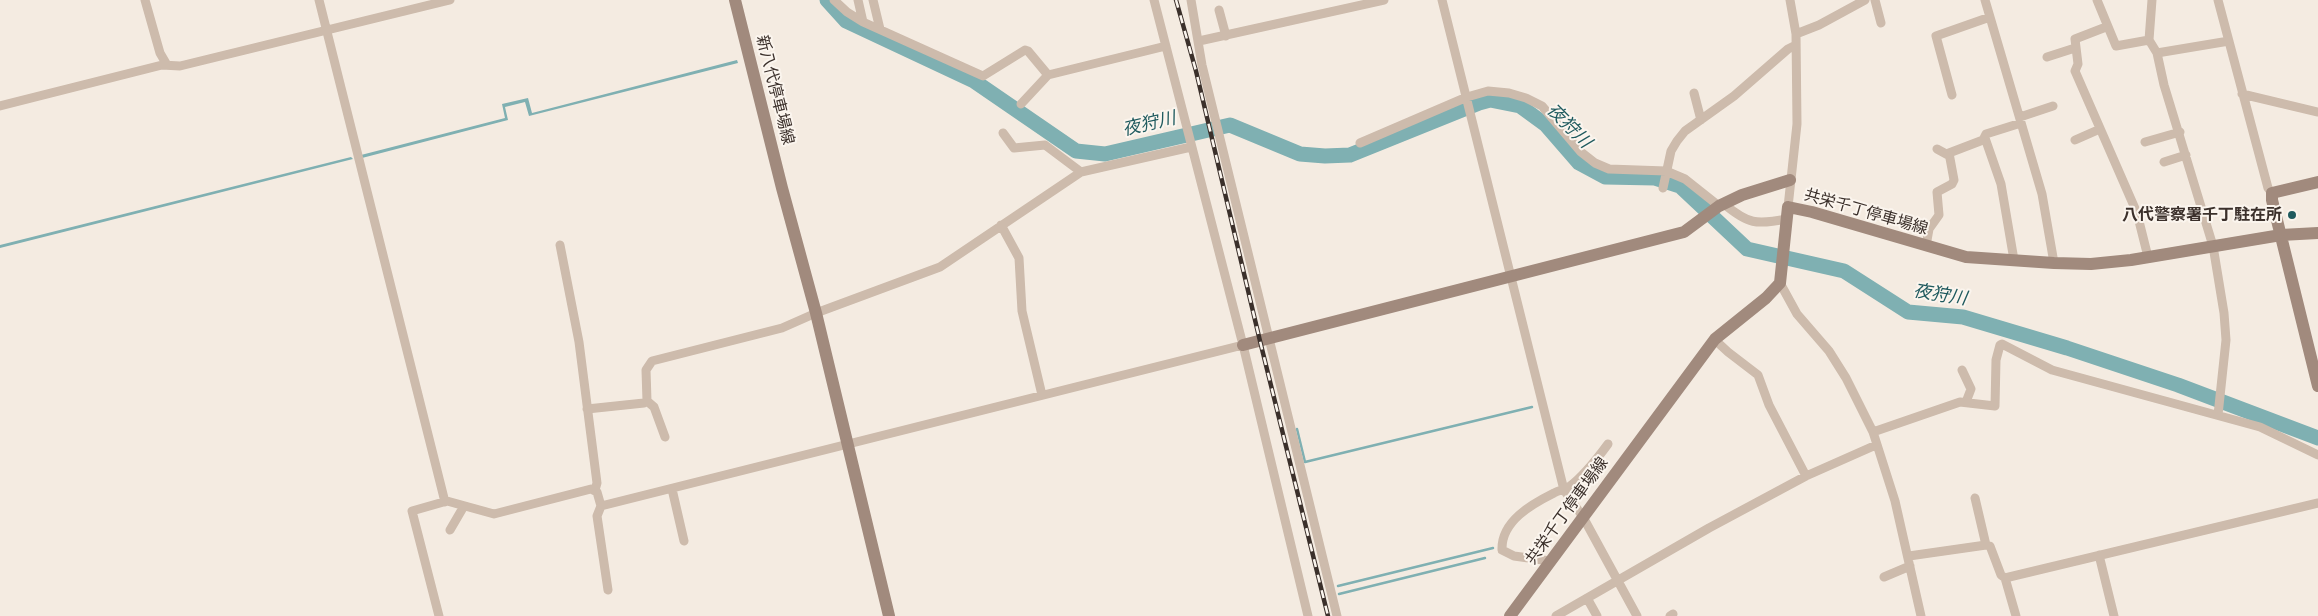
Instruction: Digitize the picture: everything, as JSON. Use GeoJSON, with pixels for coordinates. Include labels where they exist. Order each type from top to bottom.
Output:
{"type":"FeatureCollection","features":[{"type":"Feature","properties":{"kind":"street"},"geometry":{"type":"LineString","coordinates":[[145,0],[160,53],[167,66]]}},
{"type":"Feature","properties":{"kind":"street"},"geometry":{"type":"LineString","coordinates":[[319,0],[445,502]]}},
{"type":"Feature","properties":{"kind":"street"},"geometry":{"type":"LineString","coordinates":[[0,106],[167,66],[180,66],[327,32],[450,0]]}},
{"type":"Feature","properties":{"kind":"street","name":"新八代停車場線"},"geometry":{"type":"LineString","coordinates":[[736,0],[782,188],[816,313],[889,616]]}},
{"type":"Feature","properties":{"kind":"street"},"geometry":{"type":"LineString","coordinates":[[834,0],[847,12],[863,22],[983,76],[1025,50],[1028,51],[1048,75]]}},
{"type":"Feature","properties":{"kind":"street"},"geometry":{"type":"LineString","coordinates":[[858,0],[863,22]]}},
{"type":"Feature","properties":{"kind":"street"},"geometry":{"type":"LineString","coordinates":[[873,0],[880,29]]}},
{"type":"Feature","properties":{"kind":"street"},"geometry":{"type":"LineString","coordinates":[[1154,0],[1243,345],[1308,616]]}},
{"type":"Feature","properties":{"kind":"street"},"geometry":{"type":"LineString","coordinates":[[1191,0],[1219,135],[1337,616]]}},
{"type":"Feature","properties":{"kind":"street"},"geometry":{"type":"LineString","coordinates":[[1199,41],[1384,0]]}},
{"type":"Feature","properties":{"kind":"street"},"geometry":{"type":"LineString","coordinates":[[1442,0],[1564,490],[1583,517],[1637,616]]}},
{"type":"Feature","properties":{"kind":"street"},"geometry":{"type":"LineString","coordinates":[[1360,143],[1488,91],[1526,98],[1542,106],[1580,152],[1595,163],[1609,168],[1666,172],[1685,179],[1720,206],[1740,217],[1751,222],[1764,223],[1787,213],[1797,124],[1796,34],[1790,0]]}},
{"type":"Feature","properties":{"kind":"street"},"geometry":{"type":"LineString","coordinates":[[1796,34],[1819,25],[1865,0]]}},
{"type":"Feature","properties":{"kind":"street"},"geometry":{"type":"LineString","coordinates":[[1874,0],[1882,23]]}},
{"type":"Feature","properties":{"kind":"street"},"geometry":{"type":"LineString","coordinates":[[1985,0],[2042,194],[2054,263]]}},
{"type":"Feature","properties":{"kind":"street"},"geometry":{"type":"LineString","coordinates":[[2097,0],[2106,26],[2116,46],[2149,40]]}},
{"type":"Feature","properties":{"kind":"street"},"geometry":{"type":"LineString","coordinates":[[2152,0],[2149,40],[2157,53],[2164,85],[2180,132],[2213,246],[2224,313],[2226,340],[2218,414]]}},
{"type":"Feature","properties":{"kind":"street"},"geometry":{"type":"LineString","coordinates":[[2218,0],[2268,188],[2272,193],[2272,200],[2318,386]]}},
{"type":"Feature","properties":{"kind":"street"},"geometry":{"type":"LineString","coordinates":[[1219,10],[1226,36]]}},
{"type":"Feature","properties":{"kind":"street"},"geometry":{"type":"LineString","coordinates":[[1952,95],[1936,36],[1990,17]]}},
{"type":"Feature","properties":{"kind":"street"},"geometry":{"type":"LineString","coordinates":[[2106,26],[2075,39],[2078,64],[2075,71],[2137,212],[2148,257]]}},
{"type":"Feature","properties":{"kind":"street"},"geometry":{"type":"LineString","coordinates":[[2157,53],[2229,40]]}},
{"type":"Feature","properties":{"kind":"street"},"geometry":{"type":"LineString","coordinates":[[1663,186],[1670,151],[1677,141],[1700,120],[1734,96],[1788,48],[1796,45]]}},
{"type":"Feature","properties":{"kind":"street"},"geometry":{"type":"LineString","coordinates":[[1021,104],[1048,75],[1166,46]]}},
{"type":"Feature","properties":{"kind":"street"},"geometry":{"type":"LineString","coordinates":[[2048,57],[2075,48]]}},
{"type":"Feature","properties":{"kind":"street"},"geometry":{"type":"LineString","coordinates":[[1694,93],[1700,120]]}},
{"type":"Feature","properties":{"kind":"street"},"geometry":{"type":"LineString","coordinates":[[2242,94],[2318,112]]}},
{"type":"Feature","properties":{"kind":"street"},"geometry":{"type":"LineString","coordinates":[[1948,155],[1985,138],[1986,134],[2053,106]]}},
{"type":"Feature","properties":{"kind":"street"},"geometry":{"type":"LineString","coordinates":[[2075,140],[2100,129]]}},
{"type":"Feature","properties":{"kind":"street"},"geometry":{"type":"LineString","coordinates":[[2145,142],[2180,132]]}},
{"type":"Feature","properties":{"kind":"street"},"geometry":{"type":"LineString","coordinates":[[1003,133],[1014,148],[1045,145],[1077,168]]}},
{"type":"Feature","properties":{"kind":"street"},"geometry":{"type":"LineString","coordinates":[[1985,138],[2001,184],[2014,260]]}},
{"type":"Feature","properties":{"kind":"street"},"geometry":{"type":"LineString","coordinates":[[665,437],[654,407],[647,401],[646,370],[652,361],[782,328],[816,313],[940,267],[1001,225],[1077,168],[1191,147]]}},
{"type":"Feature","properties":{"kind":"street"},"geometry":{"type":"LineString","coordinates":[[1926,246],[1929,229],[1939,215],[1937,192],[1952,184],[1954,180],[1948,155],[1937,149]]}},
{"type":"Feature","properties":{"kind":"street"},"geometry":{"type":"LineString","coordinates":[[2164,162],[2186,155]]}},
{"type":"Feature","properties":{"kind":"street"},"geometry":{"type":"LineString","coordinates":[[601,506],[1268,339],[1684,232],[1720,206],[1783,180],[1790,180]]}},
{"type":"Feature","properties":{"kind":"street"},"geometry":{"type":"LineString","coordinates":[[2272,193],[2318,182]]}},
{"type":"Feature","properties":{"kind":"street","name":"共栄千丁停車場線"},"geometry":{"type":"LineString","coordinates":[[1510,616],[1715,340],[1766,298],[1780,277],[1787,213],[1812,212],[1966,257],[2054,263],[2092,264],[2148,257],[2281,235],[2318,233]]}},
{"type":"Feature","properties":{"kind":"street"},"geometry":{"type":"LineString","coordinates":[[1001,225],[1019,258],[1022,311],[1042,395]]}},
{"type":"Feature","properties":{"kind":"street"},"geometry":{"type":"LineString","coordinates":[[560,244],[579,342],[597,483],[595,490],[601,506],[597,516],[608,590]]}},
{"type":"Feature","properties":{"kind":"street"},"geometry":{"type":"LineString","coordinates":[[1780,277],[1797,314],[1834,358],[1873,432],[1895,501],[1921,616]]}},
{"type":"Feature","properties":{"kind":"street"},"geometry":{"type":"LineString","coordinates":[[2304,327],[2318,331]]}},
{"type":"Feature","properties":{"kind":"street"},"geometry":{"type":"LineString","coordinates":[[1715,340],[1758,375],[1769,405],[1806,476]]}},
{"type":"Feature","properties":{"kind":"street"},"geometry":{"type":"LineString","coordinates":[[1873,432],[1960,402],[1995,406],[1996,360],[2000,345],[2002,344],[2060,373],[2218,414],[2260,428],[2318,455]]}},
{"type":"Feature","properties":{"kind":"street"},"geometry":{"type":"LineString","coordinates":[[1962,370],[1971,389],[1966,402]]}},
{"type":"Feature","properties":{"kind":"street"},"geometry":{"type":"LineString","coordinates":[[587,409],[641,405],[647,401]]}},
{"type":"Feature","properties":{"kind":"street"},"geometry":{"type":"LineString","coordinates":[[1550,561],[1514,556],[1502,550],[1512,521],[1523,511],[1556,491],[1564,490],[1594,462],[1608,444]]}},
{"type":"Feature","properties":{"kind":"street"},"geometry":{"type":"LineString","coordinates":[[1556,616],[1806,476],[1876,445]]}},
{"type":"Feature","properties":{"kind":"street"},"geometry":{"type":"LineString","coordinates":[[672,489],[684,542]]}},
{"type":"Feature","properties":{"kind":"street"},"geometry":{"type":"LineString","coordinates":[[438,616],[412,511],[445,502],[494,514],[595,490]]}},
{"type":"Feature","properties":{"kind":"street"},"geometry":{"type":"LineString","coordinates":[[1975,498],[1986,545]]}},
{"type":"Feature","properties":{"kind":"street"},"geometry":{"type":"LineString","coordinates":[[2005,578],[2318,503]]}},
{"type":"Feature","properties":{"kind":"street"},"geometry":{"type":"LineString","coordinates":[[450,530],[464,506]]}},
{"type":"Feature","properties":{"kind":"street"},"geometry":{"type":"LineString","coordinates":[[1884,576],[1910,561],[1986,545],[1990,546],[2001,575],[2005,578],[2016,616]]}},
{"type":"Feature","properties":{"kind":"street"},"geometry":{"type":"LineString","coordinates":[[2099,555],[2114,616]]}},
{"type":"Feature","properties":{"kind":"street"},"geometry":{"type":"LineString","coordinates":[[1587,598],[1597,616]]}},
{"type":"Feature","properties":{"kind":"water"},"geometry":{"type":"Polygon","coordinates":[[[737,60],[738,63],[529,116],[525,102],[505,107],[508,120],[362,158],[361,155],[505,118],[502,104],[528,98],[532,113],[737,60]]]}},
{"type":"Feature","properties":{"kind":"water"},"geometry":{"type":"Polygon","coordinates":[[[351,157],[353,159],[0,248],[0,245],[351,157]]]}},
{"type":"Feature","properties":{"kind":"waterway","name":"夜狩川"},"geometry":{"type":"LineString","coordinates":[[827,0],[846,21],[974,81],[1076,151],[1105,154],[1230,125],[1300,154],[1350,155],[1479,103],[1490,100],[1520,106],[1546,125],[1579,163],[1605,177],[1655,178],[1680,186],[1747,249],[1844,271],[1908,312],[1963,317],[2067,348],[2178,385],[2318,438]]}},
{"type":"Feature","properties":{"kind":"waterway"},"geometry":{"type":"LineString","coordinates":[[1297,429],[1305,462],[1532,407]]}},
{"type":"Feature","properties":{"kind":"waterway"},"geometry":{"type":"LineString","coordinates":[[1338,586],[1493,548]]}},
{"type":"Feature","properties":{"kind":"waterway"},"geometry":{"type":"LineString","coordinates":[[1339,594],[1485,558]]}},
{"type":"Feature","properties":{"kind":"railway"},"geometry":{"type":"LineString","coordinates":[[1176,0],[1196,71],[1328,616]]}},
{"type":"Feature","properties":{"kind":"place","name":"八代警察署千丁駐在所"},"geometry":{"type":"Point","coordinates":[2292,215]}}]}
